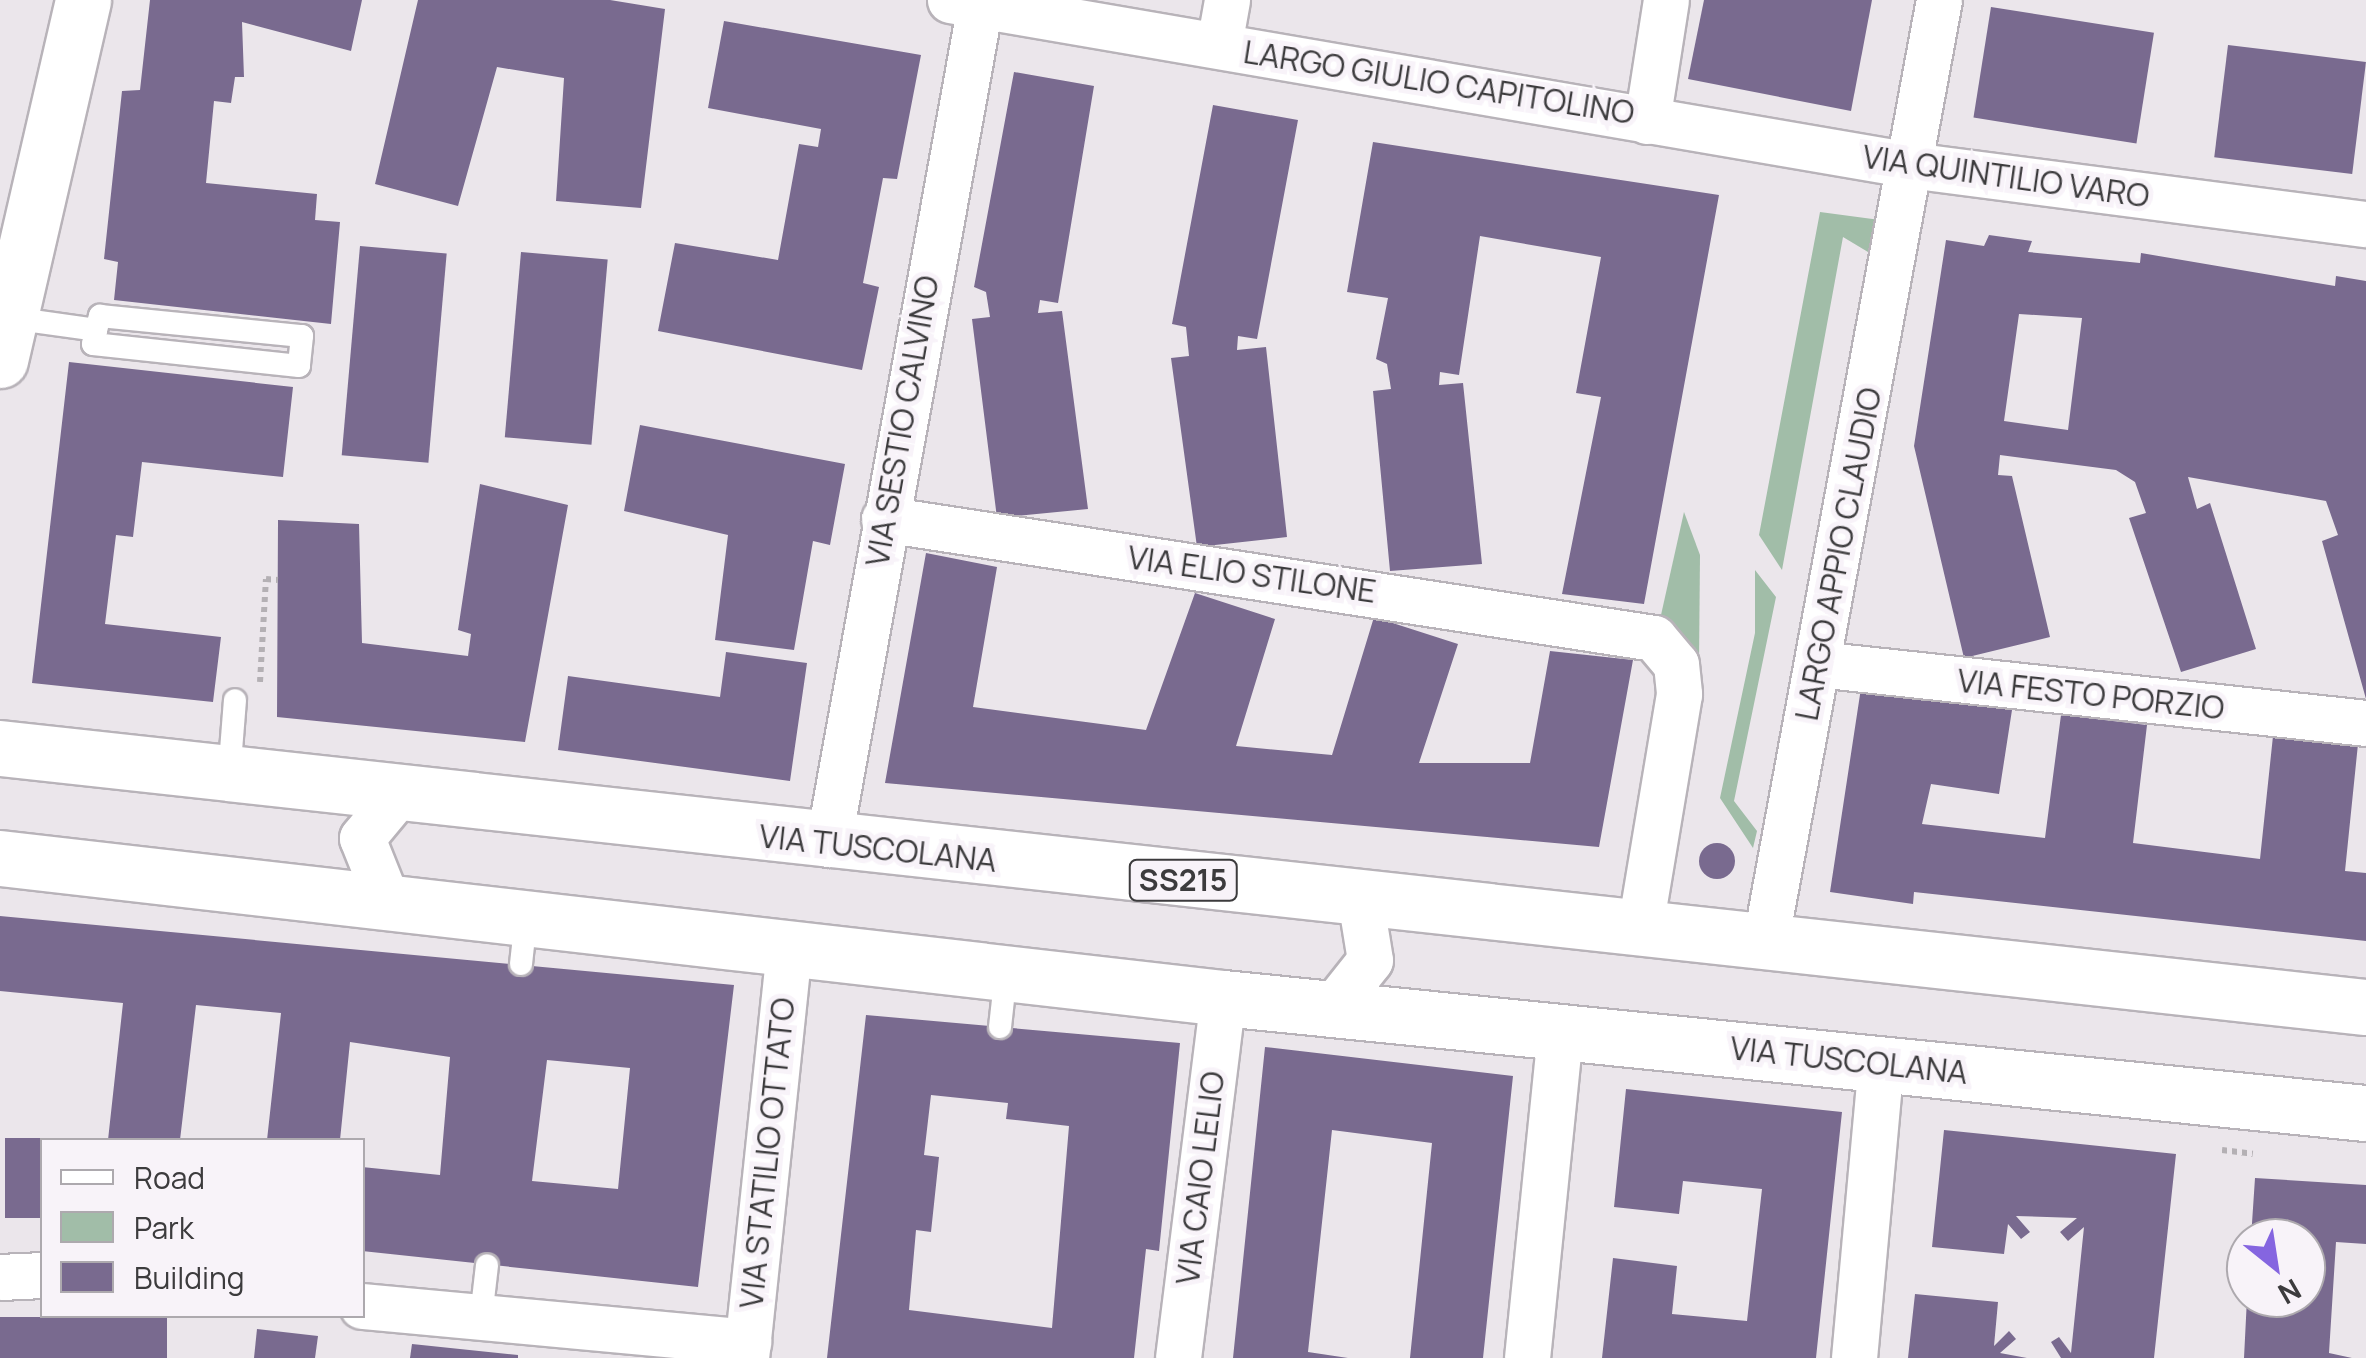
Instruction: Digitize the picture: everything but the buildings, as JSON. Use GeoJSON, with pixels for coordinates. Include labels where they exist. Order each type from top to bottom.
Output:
{"type":"FeatureCollection","features":[{"type":"Feature","properties":{"kind":"main road"},"geometry":{"type":"LineString","coordinates":[[5,339],[84,0]]}},
{"type":"Feature","properties":{"kind":"main road","name":"VIA TUSCOLANA"},"geometry":{"type":"LineString","coordinates":[[0,748],[396,797],[2366,1007]]}},
{"type":"Feature","properties":{"kind":"main road","name":"VIA TUSCOLANA"},"geometry":{"type":"LineString","coordinates":[[0,858],[388,903],[524,941],[790,948],[1223,998],[2366,1113]]}},
{"type":"Feature","properties":{"kind":"street","name":"LARGO GIULIO CAPITOLINO"},"geometry":{"type":"LineString","coordinates":[[1227,0],[1218,44],[1647,121],[1666,0]]}},
{"type":"Feature","properties":{"kind":"street","name":"LARGO APPIO CLAUDIO"},"geometry":{"type":"LineString","coordinates":[[1766,944],[1939,0]]}},
{"type":"Feature","properties":{"kind":"street"},"geometry":{"type":"LineString","coordinates":[[970,2],[1218,44]]}},
{"type":"Feature","properties":{"kind":"street","name":"VIA SESTIO CALVINO"},"geometry":{"type":"LineString","coordinates":[[828,844],[970,2]]}},
{"type":"Feature","properties":{"kind":"street","name":"VIA QUINTILIO VARO"},"geometry":{"type":"LineString","coordinates":[[1647,121],[1910,165],[2366,224]]}},
{"type":"Feature","properties":{"kind":"street","name":"VIA ELIO STILONE"},"geometry":{"type":"LineString","coordinates":[[884,519],[1620,628],[1654,638],[1678,679],[1640,927]]}},
{"type":"Feature","properties":{"kind":"street","name":"VIA FESTO PORZIO"},"geometry":{"type":"LineString","coordinates":[[1816,664],[2366,723]]}},
{"type":"Feature","properties":{"kind":"street"},"geometry":{"type":"LineString","coordinates":[[388,903],[362,838],[396,797]]}},
{"type":"Feature","properties":{"kind":"street"},"geometry":{"type":"LineString","coordinates":[[1332,1008],[1370,960],[1360,898]]}},
{"type":"Feature","properties":{"kind":"street","name":"VIA STATILIO OTTATO"},"geometry":{"type":"LineString","coordinates":[[747,1350],[790,948]]}},
{"type":"Feature","properties":{"kind":"street","name":"VIA CAIO LELIO"},"geometry":{"type":"LineString","coordinates":[[1178,1358],[1223,998]]}},
{"type":"Feature","properties":{"kind":"street"},"geometry":{"type":"LineString","coordinates":[[1527,1358],[1560,1032]]}},
{"type":"Feature","properties":{"kind":"street"},"geometry":{"type":"LineString","coordinates":[[1854,1358],[1881,1064]]}},
{"type":"Feature","properties":{"kind":"street"},"geometry":{"type":"LineString","coordinates":[[0,1277],[40,1275]]}},
{"type":"Feature","properties":{"kind":"street"},"geometry":{"type":"LineString","coordinates":[[365,1306],[747,1350]]}},
{"type":"Feature","properties":{"kind":"lane"},"geometry":{"type":"LineString","coordinates":[[100,316],[302,336],[299,366],[93,344],[96,330],[100,316]]}},
{"type":"Feature","properties":{"kind":"lane"},"geometry":{"type":"LineString","coordinates":[[5,339],[96,330]]}},
{"type":"Feature","properties":{"kind":"lane"},"geometry":{"type":"LineString","coordinates":[[229,778],[235,700]]}},
{"type":"Feature","properties":{"kind":"lane"},"geometry":{"type":"LineString","coordinates":[[1000,1027],[1006,973]]}},
{"type":"Feature","properties":{"kind":"lane"},"geometry":{"type":"LineString","coordinates":[[482,1317],[487,1266]]}},
{"type":"Feature","properties":{"kind":"path"},"geometry":{"type":"LineString","coordinates":[[260,691],[266,579],[278,580]]}},
{"type":"Feature","properties":{"kind":"path"},"geometry":{"type":"LineString","coordinates":[[2211,1148],[2253,1154]]}},
{"type":"Feature","properties":{"kind":"green space"},"geometry":{"type":"Polygon","coordinates":[[[1820,212],[1880,220],[1873,255],[1843,237],[1782,570],[1759,535],[1820,212]]]}},
{"type":"Feature","properties":{"kind":"green space"},"geometry":{"type":"Polygon","coordinates":[[[1684,512],[1700,555],[1699,662],[1661,615],[1684,512]]]}},
{"type":"Feature","properties":{"kind":"green space"},"geometry":{"type":"Polygon","coordinates":[[[1755,570],[1776,597],[1734,801],[1757,831],[1753,848],[1720,798],[1755,633],[1755,570]]]}}]}
